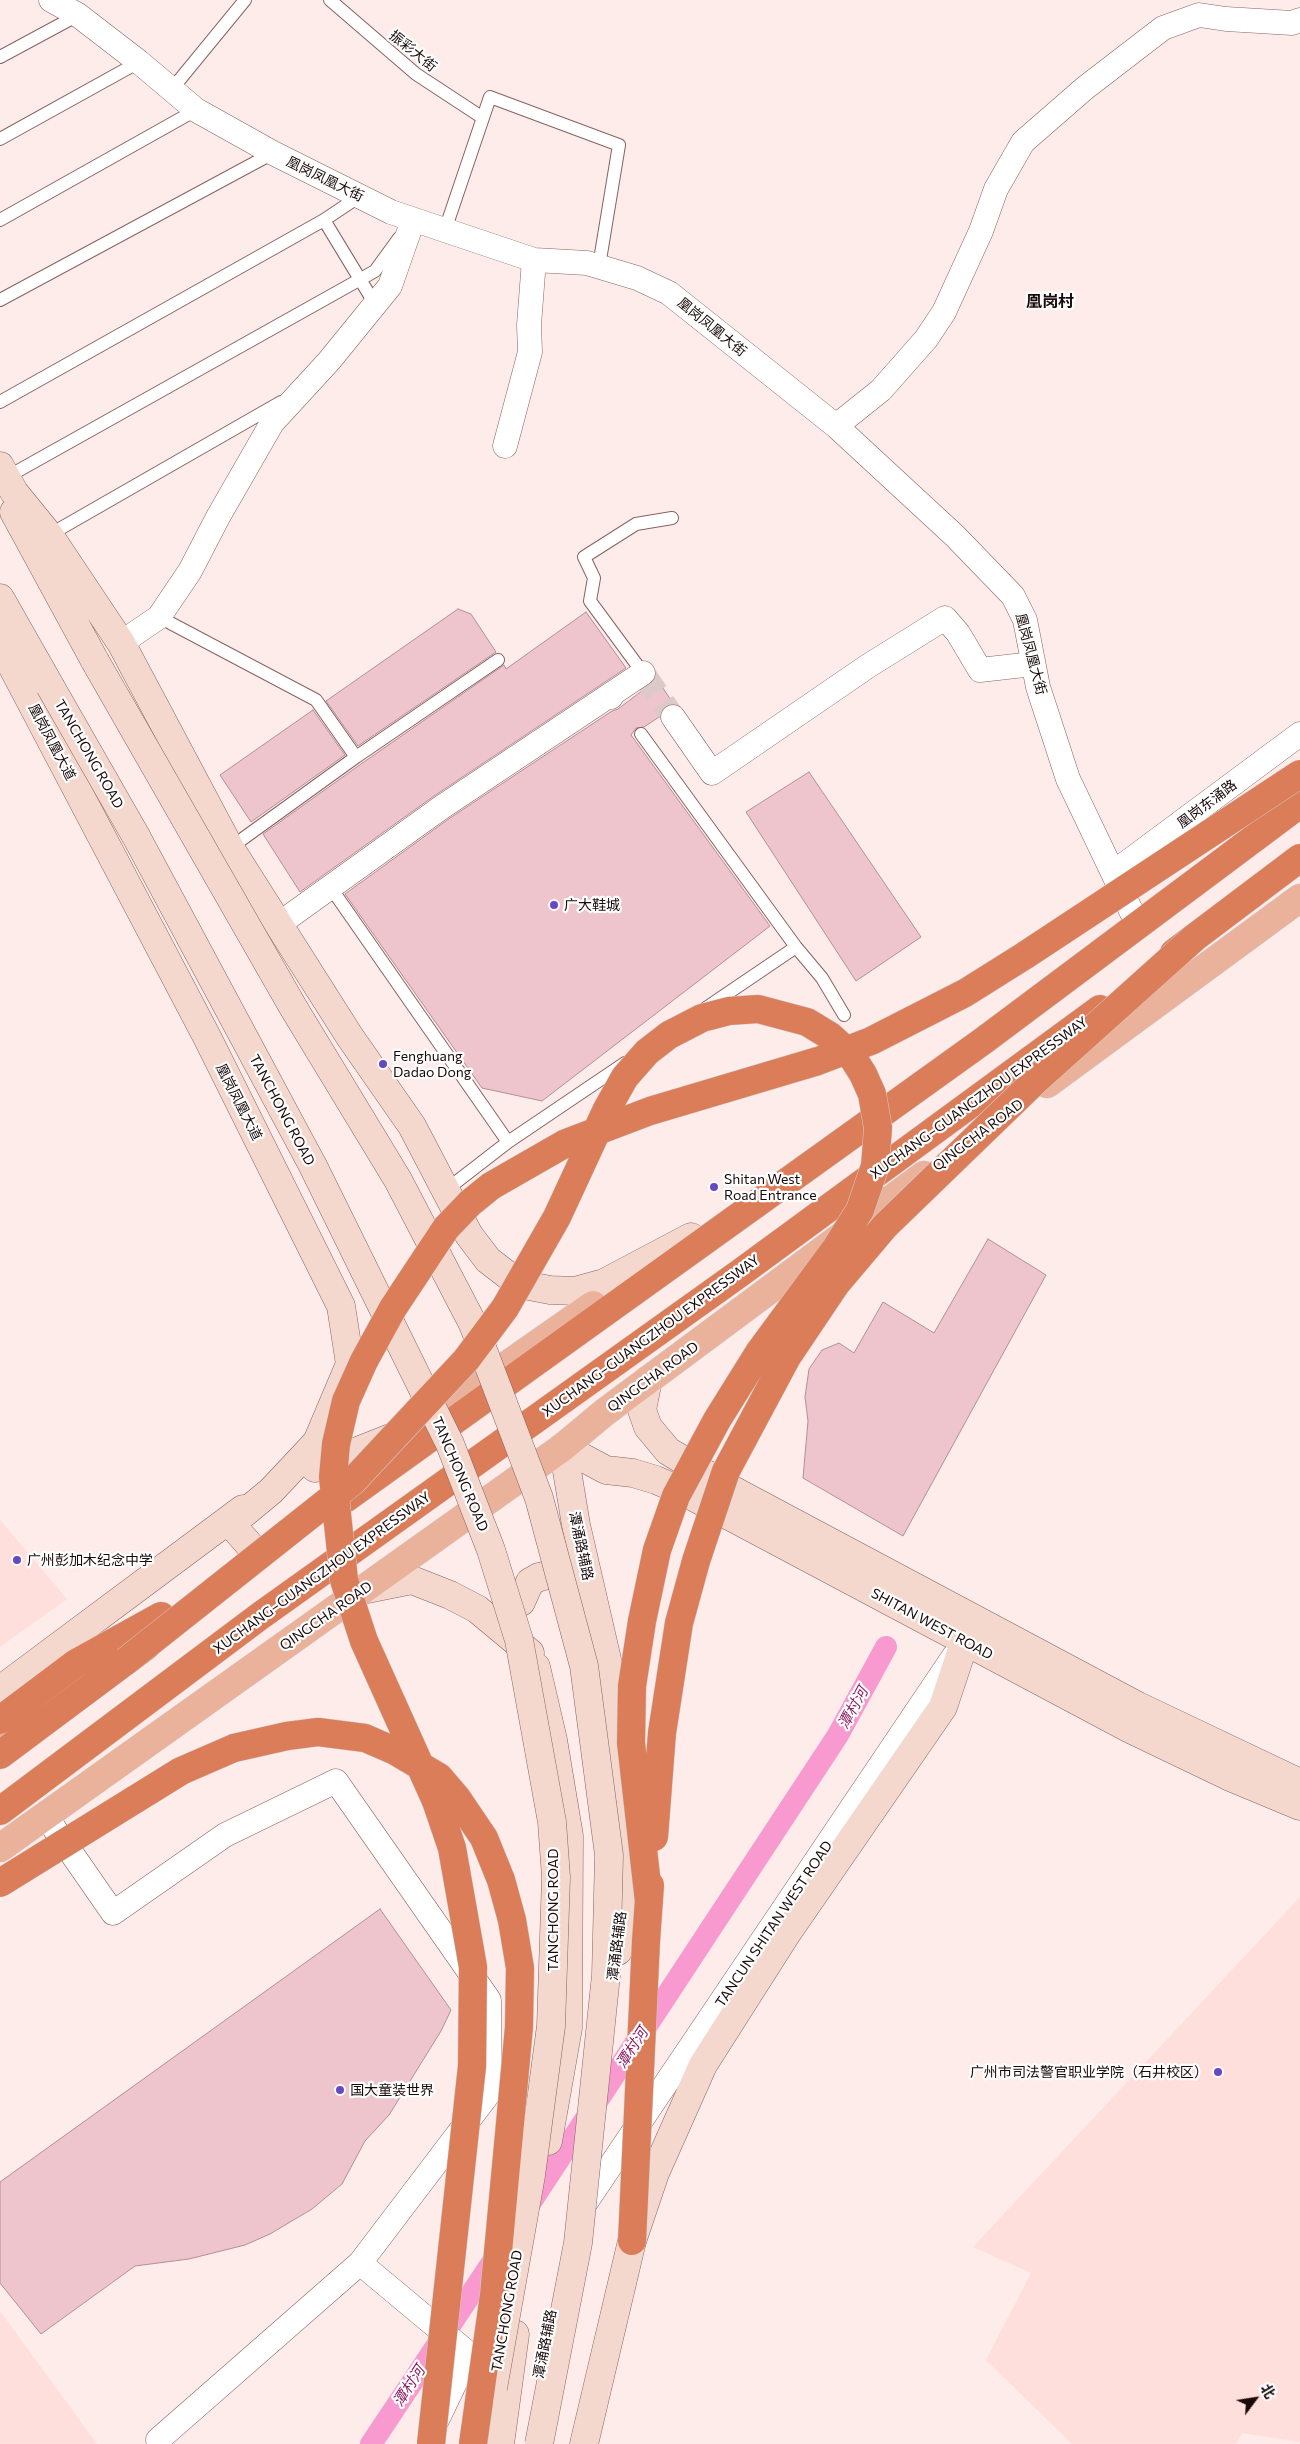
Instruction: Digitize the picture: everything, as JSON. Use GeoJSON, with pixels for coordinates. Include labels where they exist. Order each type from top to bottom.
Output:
{"type":"FeatureCollection","features":[{"type":"Feature","properties":{"kind":"highway"},"geometry":{"type":"LineString","coordinates":[[431,2444],[472,2066],[473,1967],[452,1848],[436,1801],[364,1641],[344,1580],[334,1477],[336,1444],[346,1401],[364,1362],[393,1308],[446,1228],[470,1203],[491,1186],[530,1162],[574,1140],[650,1111],[818,1061],[871,1041],[965,993],[1300,774]]}},
{"type":"Feature","properties":{"kind":"highway"},"geometry":{"type":"LineString","coordinates":[[0,1755],[465,1411],[983,1041],[1300,804]]}},
{"type":"Feature","properties":{"kind":"highway","name":"XUCHANG–GUANGZHOU EXPRESSWAY"},"geometry":{"type":"LineString","coordinates":[[0,1811],[260,1616],[1017,1071],[1300,858]]}},
{"type":"Feature","properties":{"kind":"highway"},"geometry":{"type":"LineString","coordinates":[[632,2241],[649,1902],[662,1732],[679,1623],[696,1561],[726,1471],[787,1357],[836,1284],[885,1226],[1037,1079],[1193,938]]}},
{"type":"Feature","properties":{"kind":"highway"},"geometry":{"type":"LineString","coordinates":[[126,1661],[352,1482],[466,1360],[505,1308],[557,1217],[607,1109],[625,1077],[647,1052],[669,1035],[702,1018],[730,1011],[758,1009],[807,1022],[830,1036],[851,1055],[863,1074],[872,1094],[878,1128],[875,1166],[860,1210],[836,1248],[760,1351],[717,1420],[676,1496],[657,1550],[642,1621],[632,1695],[631,1743],[649,1902]]}},
{"type":"Feature","properties":{"kind":"highway"},"geometry":{"type":"LineString","coordinates":[[0,1720],[76,1663],[161,1616]]}},
{"type":"Feature","properties":{"kind":"highway"},"geometry":{"type":"LineString","coordinates":[[0,1883],[181,1771],[234,1748],[287,1736],[318,1732],[365,1738],[395,1751],[439,1777],[457,1798],[484,1838],[501,1880],[512,1920],[520,1968],[519,2027],[495,2285],[473,2444]]}},
{"type":"Feature","properties":{"kind":"main road"},"geometry":{"type":"LineString","coordinates":[[0,1736],[252,1548],[417,1428],[832,1138],[1134,917],[1211,855],[1300,788]]}},
{"type":"Feature","properties":{"kind":"main road","name":"QINGCHA ROAD"},"geometry":{"type":"LineString","coordinates":[[0,1848],[563,1447],[648,1380],[1300,898]]}},
{"type":"Feature","properties":{"kind":"street","name":"凰岗凤凰大街"},"geometry":{"type":"LineString","coordinates":[[51,0],[78,15],[139,62],[196,110],[273,153],[390,212],[534,260],[587,263],[599,266],[637,278],[669,293],[836,426],[955,536],[1013,596],[1025,620],[1038,687],[1068,779],[1134,917]]}},
{"type":"Feature","properties":{"kind":"street"},"geometry":{"type":"LineString","coordinates":[[836,426],[881,390],[926,339],[944,312],[981,232],[996,189],[1023,142],[1085,88],[1163,28],[1199,15],[1226,19],[1292,23],[1300,20]]}},
{"type":"Feature","properties":{"kind":"street"},"geometry":{"type":"LineString","coordinates":[[121,644],[159,617],[190,571],[272,423],[390,286],[413,220]]}},
{"type":"Feature","properties":{"kind":"street"},"geometry":{"type":"LineString","coordinates":[[505,446],[530,352],[529,325],[534,260]]}},
{"type":"Feature","properties":{"kind":"street"},"geometry":{"type":"LineString","coordinates":[[2,476],[49,536],[121,644],[230,848],[350,1037],[412,1126],[469,1235],[488,1260],[519,1284],[550,1290],[576,1291],[604,1283],[691,1237]]}},
{"type":"Feature","properties":{"kind":"street"},"geometry":{"type":"LineString","coordinates":[[2,476],[95,661],[293,1007],[398,1180],[473,1324],[539,1498],[584,1666],[608,1855],[606,1974],[578,2243],[539,2444]]}},
{"type":"Feature","properties":{"kind":"street","name":"TANCHONG ROAD"},"geometry":{"type":"LineString","coordinates":[[0,598],[137,838],[313,1166],[441,1426],[491,1550],[519,1640],[552,1822],[556,1877],[551,2026],[531,2175],[488,2420],[486,2444]]}},
{"type":"Feature","properties":{"kind":"street"},"geometry":{"type":"LineString","coordinates":[[673,717],[712,773],[868,666],[945,618],[958,633],[980,670],[1034,664]]}},
{"type":"Feature","properties":{"kind":"street","name":"凰岗凤凰大道"},"geometry":{"type":"LineString","coordinates":[[0,638],[11,664],[207,1037],[341,1306],[350,1364],[317,1442],[278,1483],[231,1524],[252,1548]]}},
{"type":"Feature","properties":{"kind":"street"},"geometry":{"type":"LineString","coordinates":[[279,924],[442,807],[644,673]]}},
{"type":"Feature","properties":{"kind":"street","name":"凰岗东涌路"},"geometry":{"type":"LineString","coordinates":[[1113,873],[1300,734]]}},
{"type":"Feature","properties":{"kind":"street","name":"SHITAN WEST ROAD"},"geometry":{"type":"LineString","coordinates":[[648,1380],[642,1410],[648,1427],[668,1451],[971,1631],[1130,1729],[1228,1776],[1300,1806]]}},
{"type":"Feature","properties":{"kind":"street"},"geometry":{"type":"LineString","coordinates":[[0,1690],[278,1483],[417,1428]]}},
{"type":"Feature","properties":{"kind":"street","name":"SHITAN WEST ROAD"},"geometry":{"type":"LineString","coordinates":[[563,1447],[606,1470],[633,1473],[656,1480],[686,1493],[971,1631],[1138,1706],[1300,1783]]}},
{"type":"Feature","properties":{"kind":"street","name":"潭涌路辅路"},"geometry":{"type":"LineString","coordinates":[[532,2444],[538,2380],[570,2227],[617,1966],[626,1865],[614,1690],[576,1525],[563,1447]]}},
{"type":"Feature","properties":{"kind":"street"},"geometry":{"type":"LineString","coordinates":[[482,1504],[521,1602],[553,1740],[569,1836],[568,2028],[526,2254],[500,2444]]}},
{"type":"Feature","properties":{"kind":"street"},"geometry":{"type":"LineString","coordinates":[[521,1602],[530,1582],[539,1577],[553,1574],[568,1576],[581,1588],[596,1608]]}},
{"type":"Feature","properties":{"kind":"street"},"geometry":{"type":"LineString","coordinates":[[362,1590],[412,1580],[450,1595],[477,1609],[533,1655]]}},
{"type":"Feature","properties":{"kind":"street"},"geometry":{"type":"LineString","coordinates":[[584,2444],[632,2241],[655,2173],[703,2065],[787,1933],[943,1707],[971,1631]]}},
{"type":"Feature","properties":{"kind":"street","name":"TANCUN SHITAN WEST ROAD"},"geometry":{"type":"LineString","coordinates":[[570,2227],[971,1631]]}},
{"type":"Feature","properties":{"kind":"street"},"geometry":{"type":"LineString","coordinates":[[45,1815],[113,1914],[225,1835],[336,1781],[489,2000],[490,2092],[360,2263],[158,2440]]}},
{"type":"Feature","properties":{"kind":"street"},"geometry":{"type":"LineString","coordinates":[[360,2263],[469,2354],[511,2363]]}},
{"type":"Feature","properties":{"kind":"street"},"geometry":{"type":"LineString","coordinates":[[425,2444],[469,2354]]}},
{"type":"Feature","properties":{"kind":"lane"},"geometry":{"type":"LineString","coordinates":[[172,89],[245,0]]}},
{"type":"Feature","properties":{"kind":"lane","name":"振彩大街"},"geometry":{"type":"LineString","coordinates":[[330,0],[416,74],[483,118]]}},
{"type":"Feature","properties":{"kind":"lane"},"geometry":{"type":"LineString","coordinates":[[0,56],[78,15]]}},
{"type":"Feature","properties":{"kind":"lane"},"geometry":{"type":"LineString","coordinates":[[0,140],[139,62]]}},
{"type":"Feature","properties":{"kind":"lane"},"geometry":{"type":"LineString","coordinates":[[445,230],[490,97],[619,145],[599,266]]}},
{"type":"Feature","properties":{"kind":"lane"},"geometry":{"type":"LineString","coordinates":[[0,220],[196,110]]}},
{"type":"Feature","properties":{"kind":"lane"},"geometry":{"type":"LineString","coordinates":[[0,300],[273,153]]}},
{"type":"Feature","properties":{"kind":"lane"},"geometry":{"type":"LineString","coordinates":[[0,402],[324,220],[360,196]]}},
{"type":"Feature","properties":{"kind":"lane"},"geometry":{"type":"LineString","coordinates":[[324,220],[375,304]]}},
{"type":"Feature","properties":{"kind":"lane"},"geometry":{"type":"LineString","coordinates":[[2,476],[375,271],[413,220]]}},
{"type":"Feature","properties":{"kind":"lane"},"geometry":{"type":"LineString","coordinates":[[49,536],[302,390]]}},
{"type":"Feature","properties":{"kind":"lane"},"geometry":{"type":"LineString","coordinates":[[644,673],[590,601],[594,578],[584,557],[636,524],[672,518]]}},
{"type":"Feature","properties":{"kind":"lane"},"geometry":{"type":"LineString","coordinates":[[159,617],[316,700],[356,757]]}},
{"type":"Feature","properties":{"kind":"lane"},"geometry":{"type":"LineString","coordinates":[[230,848],[356,757],[498,660]]}},
{"type":"Feature","properties":{"kind":"lane"},"geometry":{"type":"LineString","coordinates":[[641,734],[796,947],[822,978],[844,1014]]}},
{"type":"Feature","properties":{"kind":"lane"},"geometry":{"type":"LineString","coordinates":[[331,888],[508,1142]]}},
{"type":"Feature","properties":{"kind":"lane"},"geometry":{"type":"LineString","coordinates":[[446,1190],[508,1142],[796,947]]}},
{"type":"Feature","properties":{"kind":"shaded area","name":"广州彭加木纪念中学"},"geometry":{"type":"Polygon","coordinates":[[[0,1520],[67,1599],[0,1647],[0,1520]]]}},
{"type":"Feature","properties":{"kind":"shaded area","name":"广州市司法警官职业学院（石井校区）"},"geometry":{"type":"Polygon","coordinates":[[[1300,1897],[1300,2442],[1242,2433],[1236,2444],[1072,2444],[986,2360],[1031,2273],[973,2247],[1300,1897]]]}},
{"type":"Feature","properties":{"kind":"shaded area"},"geometry":{"type":"Polygon","coordinates":[[[0,2311],[97,2444],[0,2444],[0,2311]]]}},
{"type":"Feature","properties":{"kind":"building"},"geometry":{"type":"Polygon","coordinates":[[[458,609],[471,614],[496,652],[358,746],[326,701],[458,609]]]}},
{"type":"Feature","properties":{"kind":"building"},"geometry":{"type":"Polygon","coordinates":[[[586,612],[626,668],[434,796],[300,892],[263,834],[504,665],[506,669],[586,612]]]}},
{"type":"Feature","properties":{"kind":"building","name":"广大鞋城"},"geometry":{"type":"Polygon","coordinates":[[[656,678],[673,703],[665,706],[659,717],[644,727],[636,728],[631,735],[770,926],[542,1101],[482,1088],[345,894],[450,818],[612,711],[618,709],[656,678]]]}},
{"type":"Feature","properties":{"kind":"building"},"geometry":{"type":"Polygon","coordinates":[[[313,710],[345,755],[251,822],[220,775],[313,710]]]}},
{"type":"Feature","properties":{"kind":"building"},"geometry":{"type":"Polygon","coordinates":[[[809,772],[921,937],[856,981],[746,812],[809,772]]]}},
{"type":"Feature","properties":{"kind":"building"},"geometry":{"type":"Polygon","coordinates":[[[988,1239],[1046,1275],[903,1536],[803,1478],[808,1421],[805,1397],[809,1369],[822,1350],[839,1343],[854,1353],[883,1302],[934,1333],[988,1239]]]}},
{"type":"Feature","properties":{"kind":"building"},"geometry":{"type":"Polygon","coordinates":[[[380,1909],[451,2010],[441,2031],[389,2115],[365,2141],[342,2184],[312,2209],[270,2234],[245,2245],[189,2259],[135,2266],[41,2334],[0,2283],[0,2182],[380,1909]]]}},
{"type":"Feature","properties":{"kind":"waterway","name":"潭村河"},"geometry":{"type":"LineString","coordinates":[[527,2208],[838,1735],[886,1647]]}},
{"type":"Feature","properties":{"kind":"waterway","name":"潭村河"},"geometry":{"type":"LineString","coordinates":[[371,2444],[499,2252]]}},
{"type":"Feature","properties":{"kind":"tunnel"},"geometry":{"type":"LineString","coordinates":[[643,673],[673,717]]}},
{"type":"Feature","properties":{"kind":"place","name":"广大鞋城"},"geometry":{"type":"Point","coordinates":[554,905]}},
{"type":"Feature","properties":{"kind":"place","name":"Fenghuang Dadao Dong"},"geometry":{"type":"Point","coordinates":[383,1064]}},
{"type":"Feature","properties":{"kind":"place","name":"Shitan West Road Entrance"},"geometry":{"type":"Point","coordinates":[714,1187]}},
{"type":"Feature","properties":{"kind":"place","name":"广州彭加木纪念中学"},"geometry":{"type":"Point","coordinates":[17,1560]}},
{"type":"Feature","properties":{"kind":"place","name":"广州市司法警官职业学院（石井校区）"},"geometry":{"type":"Point","coordinates":[1218,2072]}},
{"type":"Feature","properties":{"kind":"place","name":"国大童装世界"},"geometry":{"type":"Point","coordinates":[340,2090]}},
{"type":"Feature","properties":{"kind":"district","name":"凰岗村"},"geometry":{"type":"Point","coordinates":[1050,302]}}]}
